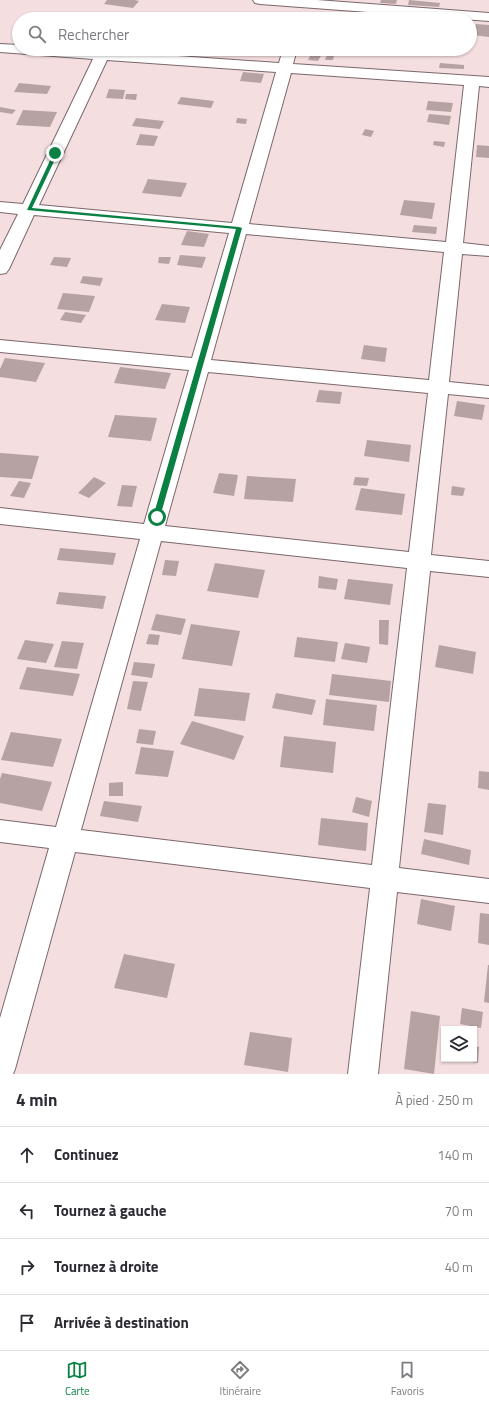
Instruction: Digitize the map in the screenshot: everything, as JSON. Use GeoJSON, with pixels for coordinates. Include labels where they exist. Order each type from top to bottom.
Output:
{"type":"FeatureCollection","features":[{"type":"Feature","properties":{"kind":"street"},"geometry":{"type":"LineString","coordinates":[[260,0],[427,12]]}},
{"type":"Feature","properties":{"kind":"street"},"geometry":{"type":"LineString","coordinates":[[300,12],[303,2]]}},
{"type":"Feature","properties":{"kind":"street"},"geometry":{"type":"LineString","coordinates":[[477,16],[489,17]]}},
{"type":"Feature","properties":{"kind":"street"},"geometry":{"type":"LineString","coordinates":[[0,48],[12,49]]}},
{"type":"Feature","properties":{"kind":"street"},"geometry":{"type":"LineString","coordinates":[[0,269],[102,56]]}},
{"type":"Feature","properties":{"kind":"street"},"geometry":{"type":"LineString","coordinates":[[164,56],[287,58],[481,81],[454,248],[363,1074]]}},
{"type":"Feature","properties":{"kind":"street"},"geometry":{"type":"LineString","coordinates":[[0,1068],[287,58]]}},
{"type":"Feature","properties":{"kind":"street"},"geometry":{"type":"LineString","coordinates":[[0,207],[489,251]]}},
{"type":"Feature","properties":{"kind":"street"},"geometry":{"type":"LineString","coordinates":[[0,346],[489,392]]}},
{"type":"Feature","properties":{"kind":"street"},"geometry":{"type":"LineString","coordinates":[[0,516],[489,569]]}},
{"type":"Feature","properties":{"kind":"street"},"geometry":{"type":"LineString","coordinates":[[0,831],[489,891]]}},
{"type":"Feature","properties":{"kind":"building"},"geometry":{"type":"Polygon","coordinates":[[[107,0],[139,1],[133,8],[104,4],[107,0]]]}},
{"type":"Feature","properties":{"kind":"building"},"geometry":{"type":"Polygon","coordinates":[[[381,0],[397,0],[396,4],[380,3],[381,0]]]}},
{"type":"Feature","properties":{"kind":"building"},"geometry":{"type":"Polygon","coordinates":[[[409,0],[440,3],[439,7],[408,5],[409,0]]]}},
{"type":"Feature","properties":{"kind":"building"},"geometry":{"type":"Polygon","coordinates":[[[477,24],[489,25],[489,37],[477,36],[477,24]]]}},
{"type":"Feature","properties":{"kind":"building"},"geometry":{"type":"Polygon","coordinates":[[[310,56],[321,56],[318,61],[308,60],[310,56]]]}},
{"type":"Feature","properties":{"kind":"building"},"geometry":{"type":"Polygon","coordinates":[[[327,56],[334,56],[333,60],[325,60],[327,56]]]}},
{"type":"Feature","properties":{"kind":"building"},"geometry":{"type":"Polygon","coordinates":[[[440,63],[464,65],[464,69],[439,68],[440,63]]]}},
{"type":"Feature","properties":{"kind":"building"},"geometry":{"type":"Polygon","coordinates":[[[243,72],[264,74],[261,83],[240,81],[243,72]]]}},
{"type":"Feature","properties":{"kind":"building"},"geometry":{"type":"Polygon","coordinates":[[[19,83],[51,86],[47,94],[14,92],[19,83]]]}},
{"type":"Feature","properties":{"kind":"building"},"geometry":{"type":"Polygon","coordinates":[[[109,89],[125,90],[123,99],[106,98],[109,89]]]}},
{"type":"Feature","properties":{"kind":"building"},"geometry":{"type":"Polygon","coordinates":[[[126,94],[137,94],[136,100],[125,99],[126,94]]]}},
{"type":"Feature","properties":{"kind":"building"},"geometry":{"type":"Polygon","coordinates":[[[181,97],[214,101],[211,108],[177,104],[181,97]]]}},
{"type":"Feature","properties":{"kind":"building"},"geometry":{"type":"Polygon","coordinates":[[[428,101],[453,103],[451,112],[426,110],[428,101]]]}},
{"type":"Feature","properties":{"kind":"building"},"geometry":{"type":"Polygon","coordinates":[[[0,107],[16,110],[12,114],[0,112],[0,107]]]}},
{"type":"Feature","properties":{"kind":"building"},"geometry":{"type":"Polygon","coordinates":[[[23,110],[57,112],[50,127],[16,125],[23,110]]]}},
{"type":"Feature","properties":{"kind":"building"},"geometry":{"type":"Polygon","coordinates":[[[429,114],[451,116],[449,125],[427,122],[429,114]]]}},
{"type":"Feature","properties":{"kind":"building"},"geometry":{"type":"Polygon","coordinates":[[[136,118],[164,121],[160,129],[132,126],[136,118]]]}},
{"type":"Feature","properties":{"kind":"building"},"geometry":{"type":"Polygon","coordinates":[[[237,118],[247,119],[246,124],[236,123],[237,118]]]}},
{"type":"Feature","properties":{"kind":"building"},"geometry":{"type":"Polygon","coordinates":[[[365,129],[374,131],[371,137],[362,135],[365,129]]]}},
{"type":"Feature","properties":{"kind":"building"},"geometry":{"type":"Polygon","coordinates":[[[140,134],[158,136],[154,146],[136,145],[140,134]]]}},
{"type":"Feature","properties":{"kind":"building"},"geometry":{"type":"Polygon","coordinates":[[[434,141],[445,142],[444,147],[433,145],[434,141]]]}},
{"type":"Feature","properties":{"kind":"building"},"geometry":{"type":"Polygon","coordinates":[[[477,145],[489,146],[489,158],[476,157],[477,145]]]}},
{"type":"Feature","properties":{"kind":"building"},"geometry":{"type":"Polygon","coordinates":[[[148,179],[187,183],[181,197],[142,193],[148,179]]]}},
{"type":"Feature","properties":{"kind":"building"},"geometry":{"type":"Polygon","coordinates":[[[404,200],[435,203],[432,219],[400,215],[404,200]]]}},
{"type":"Feature","properties":{"kind":"building"},"geometry":{"type":"Polygon","coordinates":[[[414,225],[437,227],[436,234],[412,232],[414,225]]]}},
{"type":"Feature","properties":{"kind":"building"},"geometry":{"type":"Polygon","coordinates":[[[187,231],[209,234],[204,247],[181,245],[187,231]]]}},
{"type":"Feature","properties":{"kind":"building"},"geometry":{"type":"Polygon","coordinates":[[[180,255],[206,257],[202,268],[177,265],[180,255]]]}},
{"type":"Feature","properties":{"kind":"building"},"geometry":{"type":"Polygon","coordinates":[[[54,257],[71,258],[67,267],[50,265],[54,257]]]}},
{"type":"Feature","properties":{"kind":"building"},"geometry":{"type":"Polygon","coordinates":[[[159,257],[171,257],[169,264],[158,263],[159,257]]]}},
{"type":"Feature","properties":{"kind":"building"},"geometry":{"type":"Polygon","coordinates":[[[83,276],[103,278],[100,286],[80,283],[83,276]]]}},
{"type":"Feature","properties":{"kind":"building"},"geometry":{"type":"Polygon","coordinates":[[[63,293],[95,296],[89,312],[57,309],[63,293]]]}},
{"type":"Feature","properties":{"kind":"building"},"geometry":{"type":"Polygon","coordinates":[[[162,304],[190,307],[185,323],[155,320],[162,304]]]}},
{"type":"Feature","properties":{"kind":"building"},"geometry":{"type":"Polygon","coordinates":[[[65,312],[86,315],[81,323],[60,320],[65,312]]]}},
{"type":"Feature","properties":{"kind":"building"},"geometry":{"type":"Polygon","coordinates":[[[364,345],[387,348],[385,362],[361,359],[364,345]]]}},
{"type":"Feature","properties":{"kind":"building"},"geometry":{"type":"Polygon","coordinates":[[[5,358],[45,363],[36,382],[0,377],[0,369],[5,358]]]}},
{"type":"Feature","properties":{"kind":"building"},"geometry":{"type":"Polygon","coordinates":[[[120,367],[171,373],[165,389],[114,383],[120,367]]]}},
{"type":"Feature","properties":{"kind":"building"},"geometry":{"type":"Polygon","coordinates":[[[319,390],[342,392],[340,404],[316,402],[319,390]]]}},
{"type":"Feature","properties":{"kind":"building"},"geometry":{"type":"Polygon","coordinates":[[[457,401],[485,405],[482,420],[454,416],[457,401]]]}},
{"type":"Feature","properties":{"kind":"building"},"geometry":{"type":"Polygon","coordinates":[[[115,415],[157,418],[151,441],[108,437],[115,415]]]}},
{"type":"Feature","properties":{"kind":"building"},"geometry":{"type":"Polygon","coordinates":[[[367,440],[411,445],[409,462],[364,456],[367,440]]]}},
{"type":"Feature","properties":{"kind":"building"},"geometry":{"type":"Polygon","coordinates":[[[0,453],[39,456],[32,479],[0,477],[0,453]]]}},
{"type":"Feature","properties":{"kind":"building"},"geometry":{"type":"Polygon","coordinates":[[[219,473],[238,475],[234,496],[213,493],[219,473]]]}},
{"type":"Feature","properties":{"kind":"building"},"geometry":{"type":"Polygon","coordinates":[[[247,476],[296,479],[293,502],[244,499],[247,476]]]}},
{"type":"Feature","properties":{"kind":"building"},"geometry":{"type":"Polygon","coordinates":[[[94,477],[106,483],[89,498],[78,493],[94,477]]]}},
{"type":"Feature","properties":{"kind":"building"},"geometry":{"type":"Polygon","coordinates":[[[355,477],[369,478],[367,486],[353,485],[355,477]]]}},
{"type":"Feature","properties":{"kind":"building"},"geometry":{"type":"Polygon","coordinates":[[[19,481],[31,483],[24,498],[10,496],[19,481]]]}},
{"type":"Feature","properties":{"kind":"building"},"geometry":{"type":"Polygon","coordinates":[[[122,485],[137,486],[132,507],[117,506],[122,485]]]}},
{"type":"Feature","properties":{"kind":"building"},"geometry":{"type":"Polygon","coordinates":[[[452,486],[465,488],[463,496],[451,495],[452,486]]]}},
{"type":"Feature","properties":{"kind":"building"},"geometry":{"type":"Polygon","coordinates":[[[361,488],[405,494],[402,515],[355,510],[361,488]]]}},
{"type":"Feature","properties":{"kind":"building"},"geometry":{"type":"Polygon","coordinates":[[[60,548],[116,553],[113,565],[57,560],[60,548]]]}},
{"type":"Feature","properties":{"kind":"building"},"geometry":{"type":"Polygon","coordinates":[[[165,560],[179,561],[176,576],[162,575],[165,560]]]}},
{"type":"Feature","properties":{"kind":"building"},"geometry":{"type":"Polygon","coordinates":[[[215,563],[265,570],[258,598],[207,591],[215,563]]]}},
{"type":"Feature","properties":{"kind":"building"},"geometry":{"type":"Polygon","coordinates":[[[319,576],[338,579],[336,590],[318,588],[319,576]]]}},
{"type":"Feature","properties":{"kind":"building"},"geometry":{"type":"Polygon","coordinates":[[[348,579],[393,584],[390,605],[344,599],[348,579]]]}},
{"type":"Feature","properties":{"kind":"building"},"geometry":{"type":"Polygon","coordinates":[[[59,592],[106,596],[103,609],[56,604],[59,592]]]}},
{"type":"Feature","properties":{"kind":"building"},"geometry":{"type":"Polygon","coordinates":[[[156,614],[186,619],[181,635],[151,630],[156,614]]]}},
{"type":"Feature","properties":{"kind":"building"},"geometry":{"type":"Polygon","coordinates":[[[379,620],[389,620],[388,645],[379,644],[379,620]]]}},
{"type":"Feature","properties":{"kind":"building"},"geometry":{"type":"Polygon","coordinates":[[[191,624],[240,631],[232,666],[182,659],[191,624]]]}},
{"type":"Feature","properties":{"kind":"building"},"geometry":{"type":"Polygon","coordinates":[[[149,634],[160,635],[158,645],[146,644],[149,634]]]}},
{"type":"Feature","properties":{"kind":"building"},"geometry":{"type":"Polygon","coordinates":[[[297,637],[338,642],[335,662],[294,657],[297,637]]]}},
{"type":"Feature","properties":{"kind":"building"},"geometry":{"type":"Polygon","coordinates":[[[25,640],[54,644],[46,663],[17,659],[25,640]]]}},
{"type":"Feature","properties":{"kind":"building"},"geometry":{"type":"Polygon","coordinates":[[[62,641],[84,643],[77,669],[54,667],[62,641]]]}},
{"type":"Feature","properties":{"kind":"building"},"geometry":{"type":"Polygon","coordinates":[[[345,643],[370,647],[367,663],[341,659],[345,643]]]}},
{"type":"Feature","properties":{"kind":"building"},"geometry":{"type":"Polygon","coordinates":[[[439,645],[476,652],[473,674],[435,667],[439,645]]]}},
{"type":"Feature","properties":{"kind":"building"},"geometry":{"type":"Polygon","coordinates":[[[134,662],[155,664],[152,678],[131,675],[134,662]]]}},
{"type":"Feature","properties":{"kind":"building"},"geometry":{"type":"Polygon","coordinates":[[[27,667],[80,674],[73,696],[19,689],[27,667]]]}},
{"type":"Feature","properties":{"kind":"building"},"geometry":{"type":"Polygon","coordinates":[[[332,674],[391,681],[389,702],[329,695],[332,674]]]}},
{"type":"Feature","properties":{"kind":"building"},"geometry":{"type":"Polygon","coordinates":[[[133,681],[148,682],[141,711],[127,709],[133,681]]]}},
{"type":"Feature","properties":{"kind":"building"},"geometry":{"type":"Polygon","coordinates":[[[199,688],[250,693],[245,721],[194,716],[199,688]]]}},
{"type":"Feature","properties":{"kind":"building"},"geometry":{"type":"Polygon","coordinates":[[[276,693],[316,700],[312,715],[272,708],[276,693]]]}},
{"type":"Feature","properties":{"kind":"building"},"geometry":{"type":"Polygon","coordinates":[[[326,699],[377,705],[374,731],[323,725],[326,699]]]}},
{"type":"Feature","properties":{"kind":"building"},"geometry":{"type":"Polygon","coordinates":[[[192,721],[244,736],[234,760],[180,744],[192,721]]]}},
{"type":"Feature","properties":{"kind":"building"},"geometry":{"type":"Polygon","coordinates":[[[139,729],[156,731],[153,745],[136,743],[139,729]]]}},
{"type":"Feature","properties":{"kind":"building"},"geometry":{"type":"Polygon","coordinates":[[[11,732],[62,739],[53,767],[1,760],[11,732]]]}},
{"type":"Feature","properties":{"kind":"building"},"geometry":{"type":"Polygon","coordinates":[[[284,736],[336,742],[333,773],[280,767],[284,736]]]}},
{"type":"Feature","properties":{"kind":"building"},"geometry":{"type":"Polygon","coordinates":[[[141,747],[174,751],[168,777],[135,774],[141,747]]]}},
{"type":"Feature","properties":{"kind":"building"},"geometry":{"type":"Polygon","coordinates":[[[479,771],[489,772],[489,790],[478,788],[479,771]]]}},
{"type":"Feature","properties":{"kind":"building"},"geometry":{"type":"Polygon","coordinates":[[[2,773],[52,782],[42,811],[0,803],[0,779],[2,773]]]}},
{"type":"Feature","properties":{"kind":"building"},"geometry":{"type":"Polygon","coordinates":[[[123,782],[123,796],[109,796],[109,783],[123,782]]]}},
{"type":"Feature","properties":{"kind":"building"},"geometry":{"type":"Polygon","coordinates":[[[356,797],[372,801],[369,817],[352,812],[356,797]]]}},
{"type":"Feature","properties":{"kind":"building"},"geometry":{"type":"Polygon","coordinates":[[[104,801],[142,806],[138,822],[100,816],[104,801]]]}},
{"type":"Feature","properties":{"kind":"building"},"geometry":{"type":"Polygon","coordinates":[[[428,803],[446,805],[443,835],[424,832],[428,803]]]}},
{"type":"Feature","properties":{"kind":"building"},"geometry":{"type":"Polygon","coordinates":[[[321,818],[368,823],[366,851],[318,845],[321,818]]]}},
{"type":"Feature","properties":{"kind":"building"},"geometry":{"type":"Polygon","coordinates":[[[424,839],[471,850],[469,865],[421,854],[424,839]]]}},
{"type":"Feature","properties":{"kind":"building"},"geometry":{"type":"Polygon","coordinates":[[[421,899],[455,906],[451,931],[417,924],[421,899]]]}},
{"type":"Feature","properties":{"kind":"building"},"geometry":{"type":"Polygon","coordinates":[[[480,913],[489,914],[489,945],[478,943],[480,913]]]}},
{"type":"Feature","properties":{"kind":"building"},"geometry":{"type":"Polygon","coordinates":[[[124,954],[175,964],[167,998],[114,988],[124,954]]]}},
{"type":"Feature","properties":{"kind":"building"},"geometry":{"type":"Polygon","coordinates":[[[489,965],[489,1003],[484,1002],[489,965]]]}},
{"type":"Feature","properties":{"kind":"building"},"geometry":{"type":"Polygon","coordinates":[[[462,1008],[483,1012],[481,1028],[477,1026],[460,1024],[462,1008]]]}},
{"type":"Feature","properties":{"kind":"building"},"geometry":{"type":"Polygon","coordinates":[[[411,1011],[440,1016],[434,1074],[404,1069],[411,1011]]]}},
{"type":"Feature","properties":{"kind":"building"},"geometry":{"type":"Polygon","coordinates":[[[250,1032],[292,1038],[288,1072],[244,1065],[250,1032]]]}},
{"type":"Feature","properties":{"kind":"building"},"geometry":{"type":"Polygon","coordinates":[[[477,1047],[479,1047],[478,1063],[470,1062],[477,1062],[477,1047]]]}},
{"type":"Feature","properties":{"kind":"route"},"geometry":{"type":"LineString","coordinates":[[55,153],[29,209],[239,228],[157,517]]}}]}
